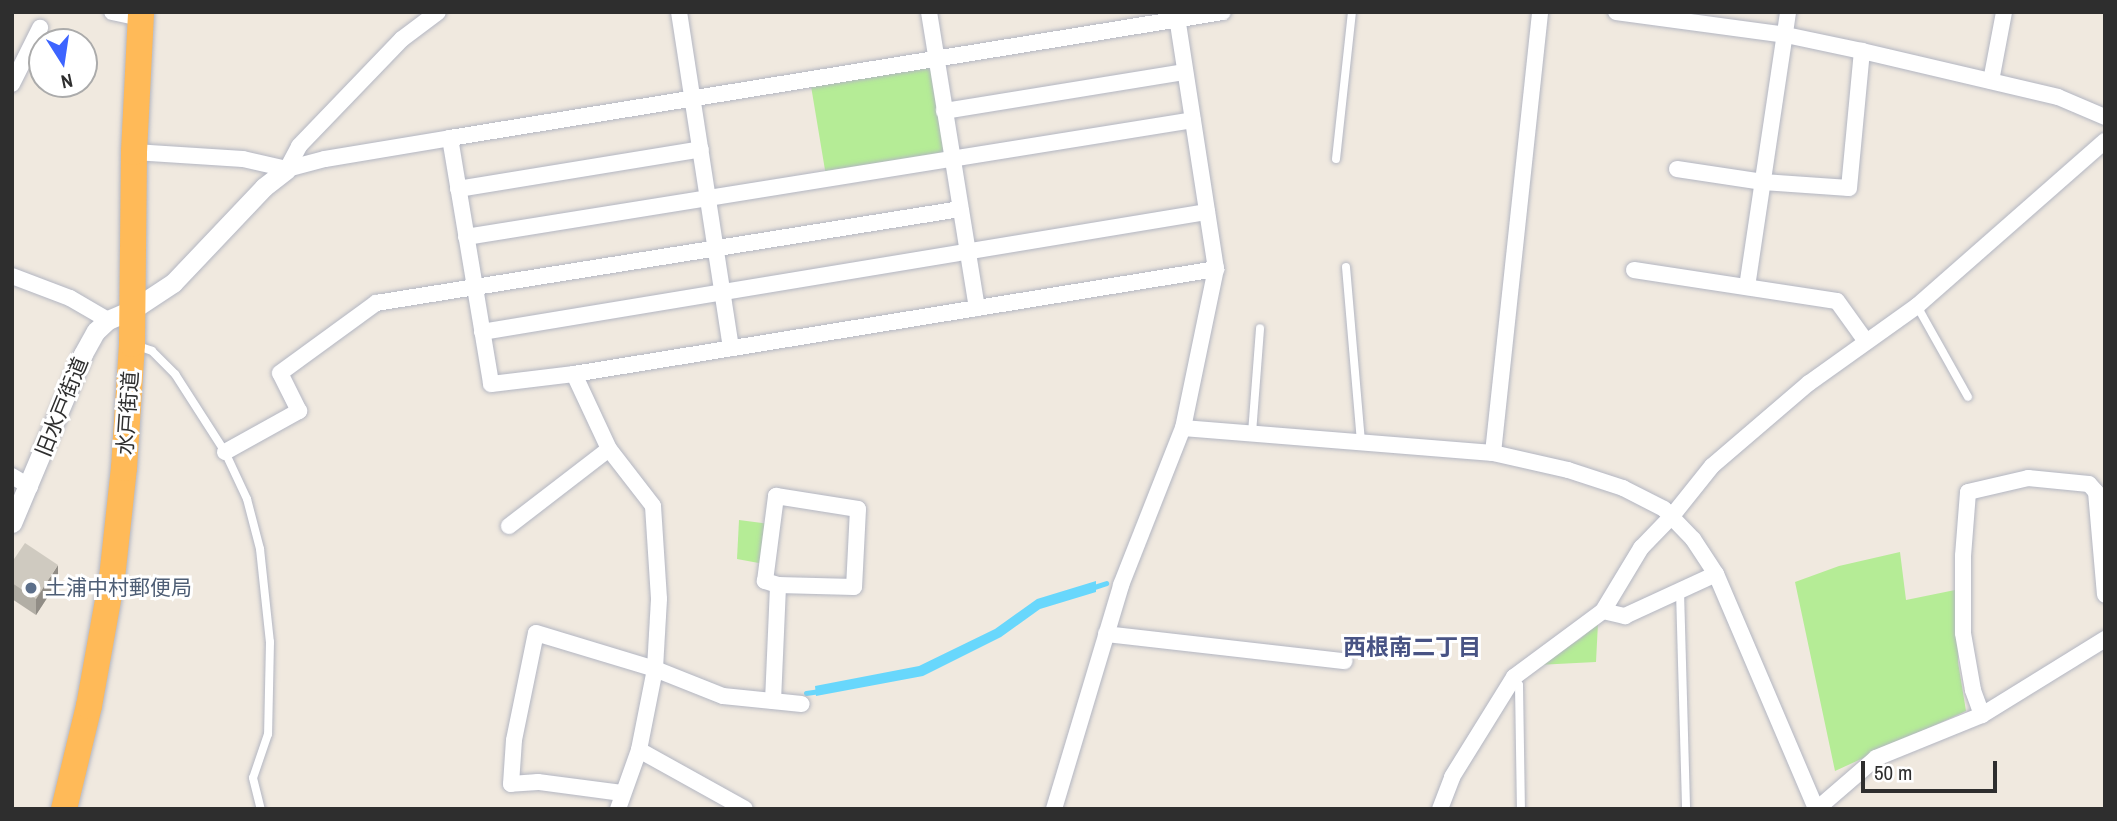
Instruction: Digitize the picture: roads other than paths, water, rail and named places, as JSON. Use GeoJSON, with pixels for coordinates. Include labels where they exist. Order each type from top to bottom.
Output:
{"type":"FeatureCollection","features":[{"type":"Feature","properties":{"kind":"highway","name":"水戸街道"},"geometry":{"type":"LineString","coordinates":[[64,809],[89,706],[111,578],[124,468],[132,344],[120,315],[134,152],[141,15]]}},
{"type":"Feature","properties":{"kind":"street"},"geometry":{"type":"LineString","coordinates":[[112,12],[141,15]]}},
{"type":"Feature","properties":{"kind":"street"},"geometry":{"type":"LineString","coordinates":[[287,169],[299,146],[402,39],[438,12]]}},
{"type":"Feature","properties":{"kind":"street"},"geometry":{"type":"LineString","coordinates":[[679,12],[731,348]]}},
{"type":"Feature","properties":{"kind":"street"},"geometry":{"type":"LineString","coordinates":[[929,12],[977,308]]}},
{"type":"Feature","properties":{"kind":"street"},"geometry":{"type":"LineString","coordinates":[[134,152],[243,159],[287,169],[325,159],[450,138],[936,60],[1177,17],[1223,12]]}},
{"type":"Feature","properties":{"kind":"street"},"geometry":{"type":"LineString","coordinates":[[1493,453],[1540,12]]}},
{"type":"Feature","properties":{"kind":"street"},"geometry":{"type":"LineString","coordinates":[[1616,12],[1673,16],[1862,51],[2058,97],[2105,117]]}},
{"type":"Feature","properties":{"kind":"street"},"geometry":{"type":"LineString","coordinates":[[1746,288],[1788,12]]}},
{"type":"Feature","properties":{"kind":"street"},"geometry":{"type":"LineString","coordinates":[[1991,81],[2004,12]]}},
{"type":"Feature","properties":{"kind":"street"},"geometry":{"type":"LineString","coordinates":[[1054,809],[1121,585],[1183,428],[1216,269],[1177,17]]}},
{"type":"Feature","properties":{"kind":"street"},"geometry":{"type":"LineString","coordinates":[[1677,169],[1763,182],[1849,188],[1862,51]]}},
{"type":"Feature","properties":{"kind":"street"},"geometry":{"type":"LineString","coordinates":[[12,84],[28,52]]}},
{"type":"Feature","properties":{"kind":"street"},"geometry":{"type":"LineString","coordinates":[[944,110],[1185,72]]}},
{"type":"Feature","properties":{"kind":"street"},"geometry":{"type":"LineString","coordinates":[[466,237],[1193,120]]}},
{"type":"Feature","properties":{"kind":"street"},"geometry":{"type":"LineString","coordinates":[[450,138],[491,384],[574,374],[1216,269]]}},
{"type":"Feature","properties":{"kind":"street"},"geometry":{"type":"LineString","coordinates":[[1440,809],[1452,777],[1514,677],[1603,611],[1641,548],[1672,516],[1712,466],[1809,383],[1865,340],[1917,306],[2105,141]]}},
{"type":"Feature","properties":{"kind":"street"},"geometry":{"type":"LineString","coordinates":[[458,190],[701,149]]}},
{"type":"Feature","properties":{"kind":"street","name":"旧水戸街道"},"geometry":{"type":"LineString","coordinates":[[12,523],[30,487],[83,354],[96,331],[173,282],[264,187],[287,169]]}},
{"type":"Feature","properties":{"kind":"street"},"geometry":{"type":"LineString","coordinates":[[225,452],[299,411],[280,373],[376,303],[473,285],[960,209]]}},
{"type":"Feature","properties":{"kind":"street"},"geometry":{"type":"LineString","coordinates":[[482,332],[1207,212]]}},
{"type":"Feature","properties":{"kind":"street"},"geometry":{"type":"LineString","coordinates":[[1634,270],[1837,301],[1865,340]]}},
{"type":"Feature","properties":{"kind":"street"},"geometry":{"type":"LineString","coordinates":[[12,276],[120,315]]}},
{"type":"Feature","properties":{"kind":"street"},"geometry":{"type":"LineString","coordinates":[[574,374],[609,449],[653,506],[659,599],[655,669],[639,750],[620,801],[538,782],[510,784],[513,740],[536,633],[655,669],[723,696],[802,704]]}},
{"type":"Feature","properties":{"kind":"street"},"geometry":{"type":"LineString","coordinates":[[1183,428],[1493,453],[1568,470],[1623,488],[1664,509],[1693,539],[1716,574],[1816,809],[1876,758],[1982,716],[2105,639]]}},
{"type":"Feature","properties":{"kind":"street"},"geometry":{"type":"LineString","coordinates":[[509,526],[609,449]]}},
{"type":"Feature","properties":{"kind":"street"},"geometry":{"type":"LineString","coordinates":[[12,477],[30,487]]}},
{"type":"Feature","properties":{"kind":"street"},"geometry":{"type":"LineString","coordinates":[[1982,716],[1973,690],[1964,633],[1963,556],[1968,492],[2028,478],[2089,484],[2096,492],[2105,595]]}},
{"type":"Feature","properties":{"kind":"street"},"geometry":{"type":"LineString","coordinates":[[776,496],[858,509],[854,587],[778,585],[765,581],[776,496]]}},
{"type":"Feature","properties":{"kind":"street"},"geometry":{"type":"LineString","coordinates":[[1603,611],[1625,616],[1716,574]]}},
{"type":"Feature","properties":{"kind":"street"},"geometry":{"type":"LineString","coordinates":[[773,701],[778,585]]}},
{"type":"Feature","properties":{"kind":"street"},"geometry":{"type":"LineString","coordinates":[[1107,634],[1344,661]]}},
{"type":"Feature","properties":{"kind":"street"},"geometry":{"type":"LineString","coordinates":[[639,750],[745,809]]}},
{"type":"Feature","properties":{"kind":"lane"},"geometry":{"type":"LineString","coordinates":[[1336,159],[1352,12]]}},
{"type":"Feature","properties":{"kind":"lane"},"geometry":{"type":"LineString","coordinates":[[1346,267],[1361,442]]}},
{"type":"Feature","properties":{"kind":"lane"},"geometry":{"type":"LineString","coordinates":[[1917,306],[1968,397]]}},
{"type":"Feature","properties":{"kind":"lane"},"geometry":{"type":"LineString","coordinates":[[1252,433],[1260,328]]}},
{"type":"Feature","properties":{"kind":"lane"},"geometry":{"type":"LineString","coordinates":[[132,344],[152,351],[175,374],[225,452],[247,499],[260,549],[270,642],[268,734],[253,778],[261,809]]}},
{"type":"Feature","properties":{"kind":"lane"},"geometry":{"type":"LineString","coordinates":[[1680,590],[1686,809]]}},
{"type":"Feature","properties":{"kind":"lane"},"geometry":{"type":"LineString","coordinates":[[1514,677],[1519,685],[1521,809]]}},
{"type":"Feature","properties":{"kind":"water"},"geometry":{"type":"Polygon","coordinates":[[[1096,581],[1096,592],[1040,609],[1001,637],[923,676],[816,696],[815,686],[919,666],[995,629],[1037,599],[1096,581]]]}},
{"type":"Feature","properties":{"kind":"waterway"},"geometry":{"type":"LineString","coordinates":[[1091,588],[1106,583]]}},
{"type":"Feature","properties":{"kind":"waterway"},"geometry":{"type":"LineString","coordinates":[[806,693],[820,691]]}},
{"type":"Feature","properties":{"kind":"place","name":"土浦中村郵便局"},"geometry":{"type":"Point","coordinates":[31,588]}},
{"type":"Feature","properties":{"kind":"district","name":"西根南二丁目"},"geometry":{"type":"Point","coordinates":[1412,647]}}]}
